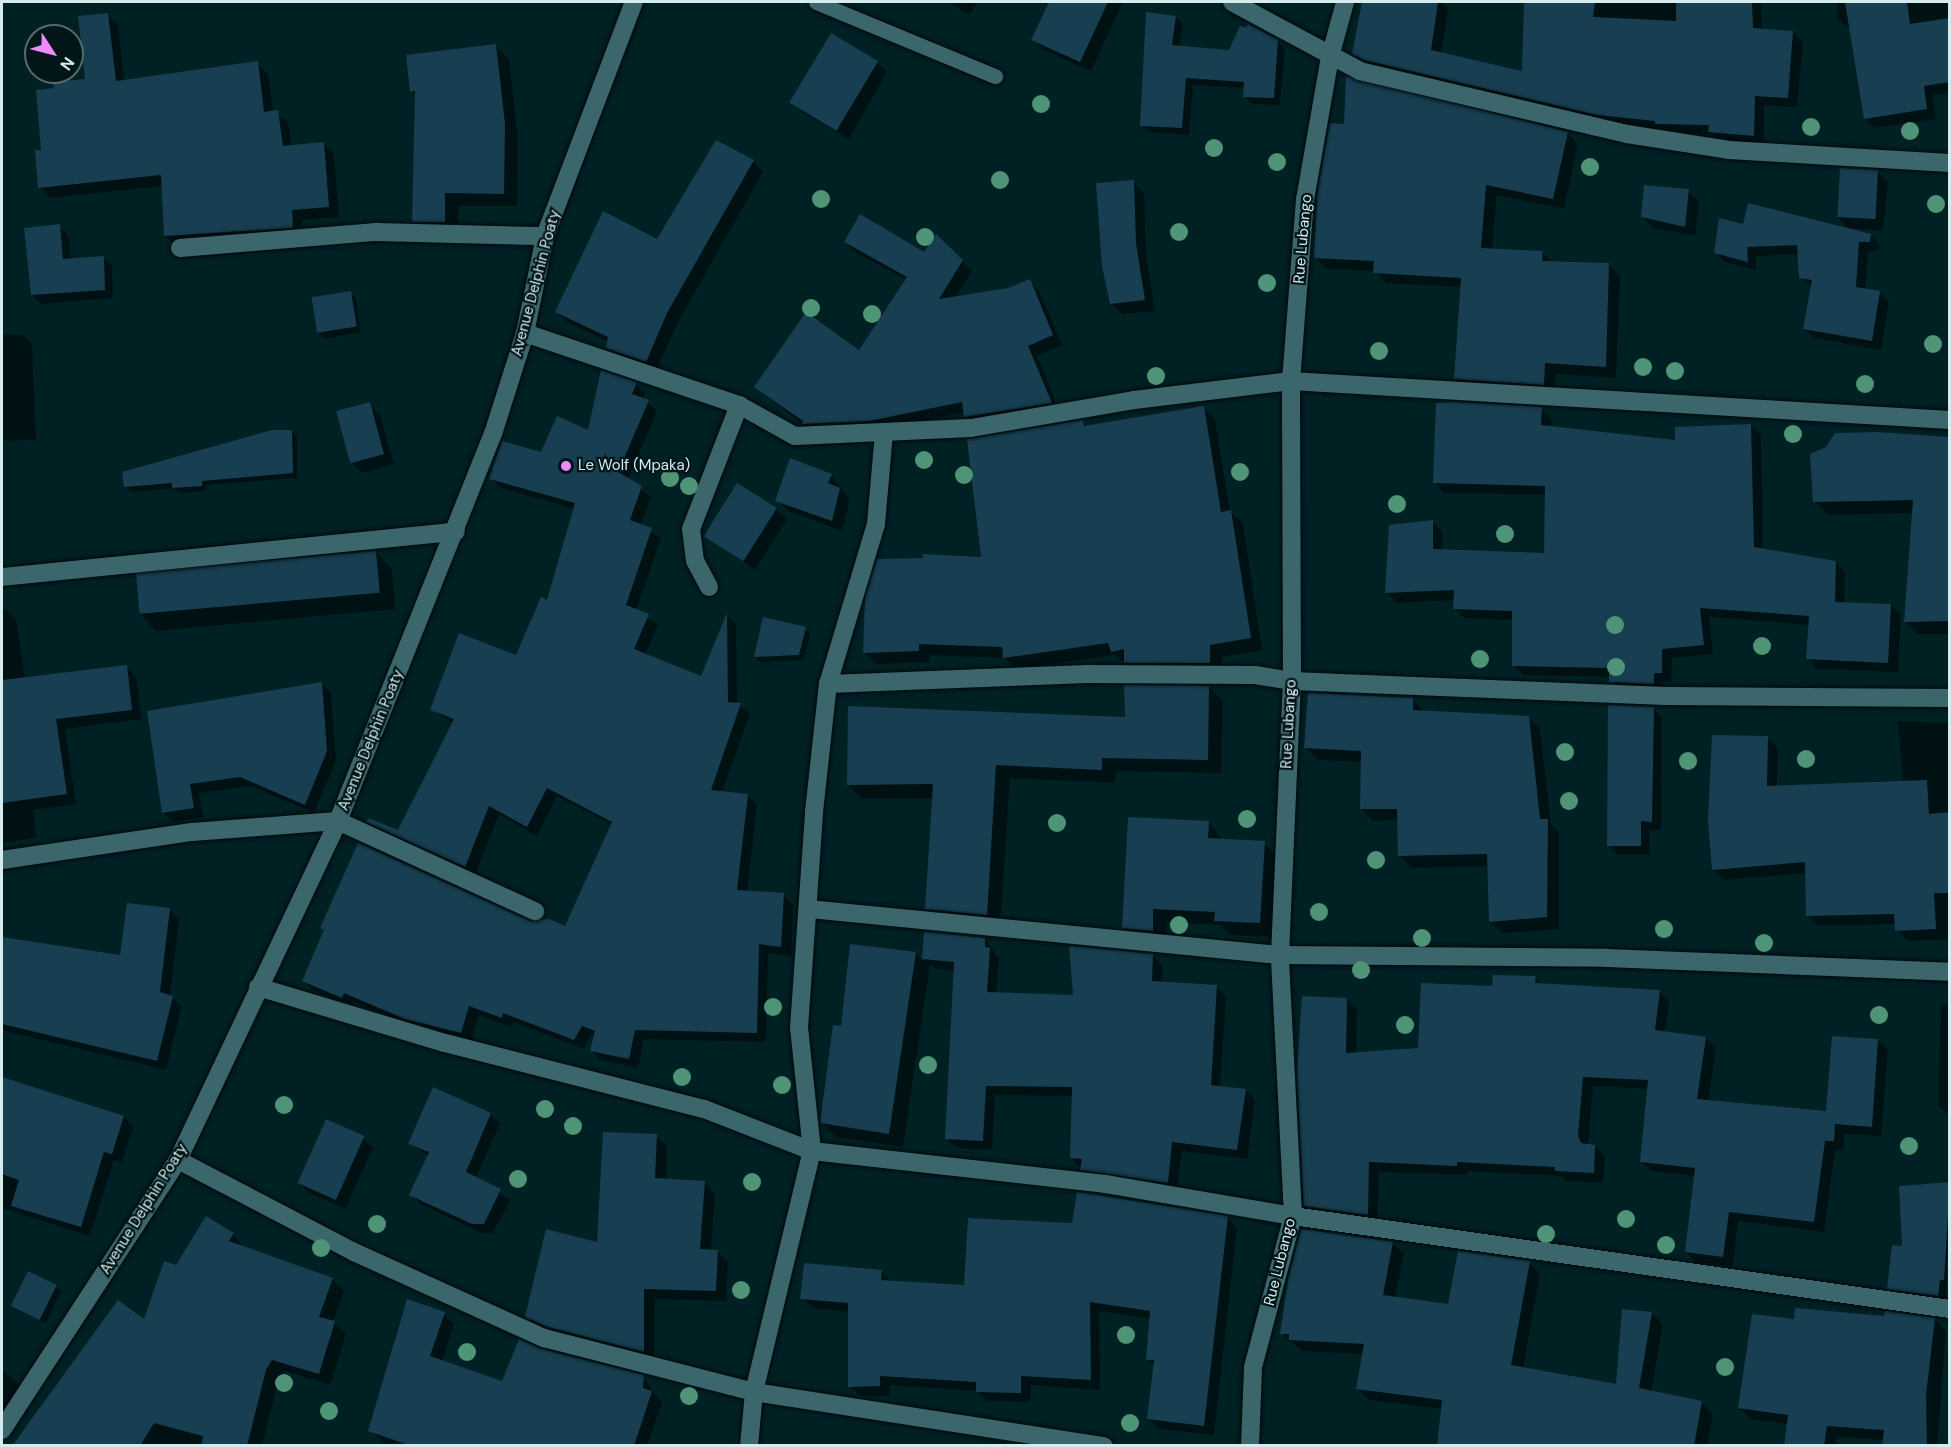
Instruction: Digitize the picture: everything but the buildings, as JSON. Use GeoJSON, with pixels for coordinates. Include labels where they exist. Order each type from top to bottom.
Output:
{"type":"FeatureCollection","features":[{"type":"Feature","properties":{"kind":"street","name":"Avenue Delphin Poaty"},"geometry":{"type":"LineString","coordinates":[[2,1430],[177,1160],[338,821],[456,532],[493,434],[525,333],[545,236],[634,2]]}},
{"type":"Feature","properties":{"kind":"street"},"geometry":{"type":"LineString","coordinates":[[1232,2],[1307,39],[1330,57],[1360,71],[1627,134],[1729,150],[1950,163]]}},
{"type":"Feature","properties":{"kind":"street","name":"Rue Lubango"},"geometry":{"type":"LineString","coordinates":[[1250,1446],[1253,1367],[1293,1216],[1280,955],[1292,681],[1291,381],[1305,200],[1330,57],[1345,2]]}},
{"type":"Feature","properties":{"kind":"street"},"geometry":{"type":"LineString","coordinates":[[180,248],[376,232],[545,236]]}},
{"type":"Feature","properties":{"kind":"street"},"geometry":{"type":"LineString","coordinates":[[525,333],[739,405],[795,436],[970,428],[1134,400],[1291,381],[1950,420]]}},
{"type":"Feature","properties":{"kind":"street"},"geometry":{"type":"LineString","coordinates":[[709,587],[695,561],[691,529],[739,405]]}},
{"type":"Feature","properties":{"kind":"street"},"geometry":{"type":"LineString","coordinates":[[750,1446],[754,1392],[812,1151],[799,1028],[828,684],[876,524],[884,433]]}},
{"type":"Feature","properties":{"kind":"street"},"geometry":{"type":"LineString","coordinates":[[2,577],[456,532]]}},
{"type":"Feature","properties":{"kind":"street"},"geometry":{"type":"LineString","coordinates":[[828,684],[1088,674],[1255,675],[1292,681],[1666,696],[1950,698]]}},
{"type":"Feature","properties":{"kind":"street"},"geometry":{"type":"LineString","coordinates":[[2,860],[192,832],[338,821],[535,911]]}},
{"type":"Feature","properties":{"kind":"street"},"geometry":{"type":"LineString","coordinates":[[808,909],[1280,955],[1607,958],[1950,972]]}},
{"type":"Feature","properties":{"kind":"street"},"geometry":{"type":"LineString","coordinates":[[258,987],[445,1043],[704,1109],[812,1151],[1105,1184],[1293,1216],[1950,1309]]}},
{"type":"Feature","properties":{"kind":"street"},"geometry":{"type":"LineString","coordinates":[[177,1160],[354,1252],[544,1338],[754,1392],[1104,1446]]}},
{"type":"Feature","properties":{"kind":"lane"},"geometry":{"type":"LineString","coordinates":[[816,2],[995,76]]}},
{"type":"Feature","properties":{"kind":"place","name":"Le Wolf (Mpaka)"},"geometry":{"type":"Point","coordinates":[566,466]}}]}
